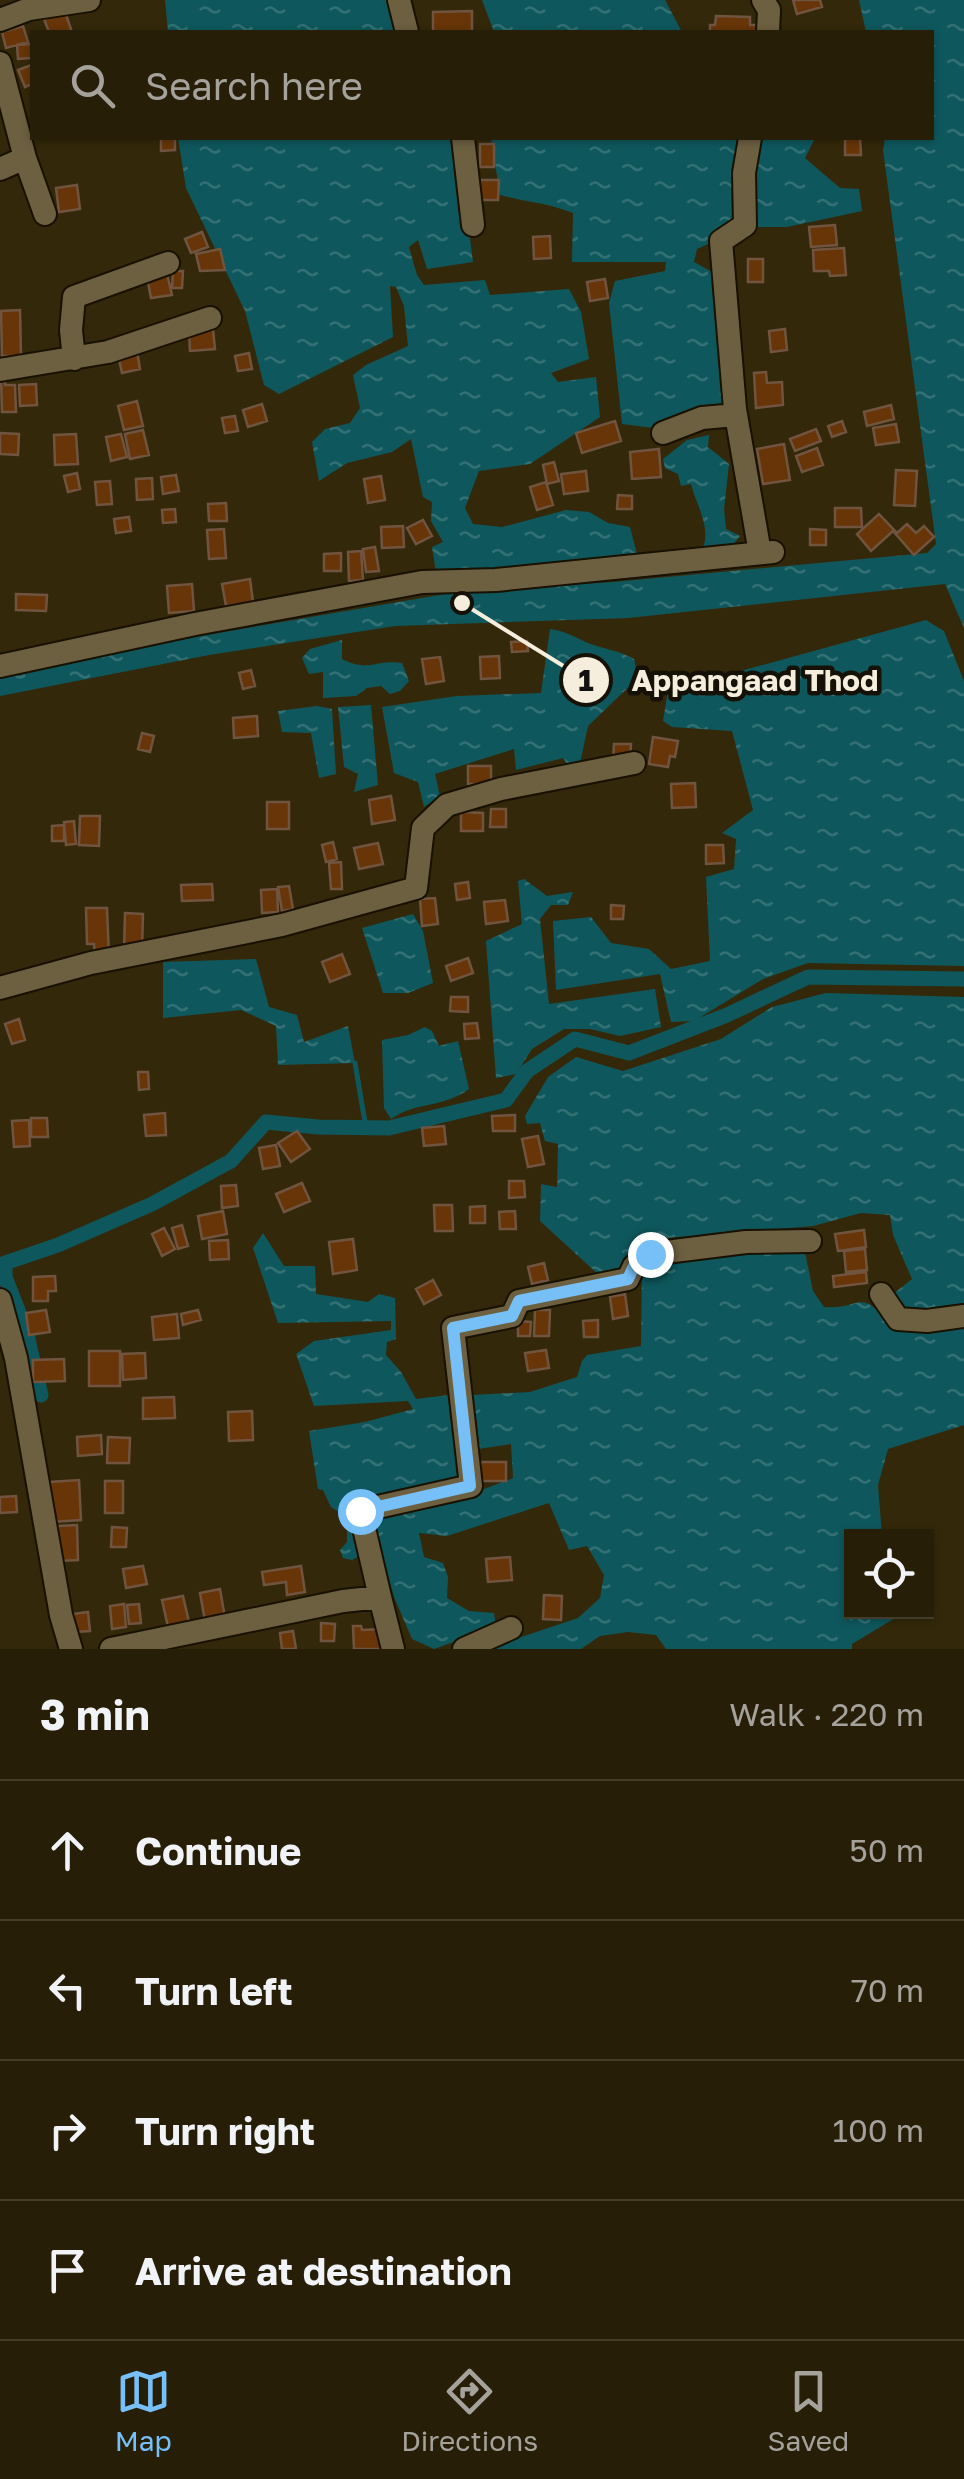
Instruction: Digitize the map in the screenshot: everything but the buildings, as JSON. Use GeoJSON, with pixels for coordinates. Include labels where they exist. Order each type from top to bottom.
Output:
{"type":"FeatureCollection","features":[{"type":"Feature","properties":{"kind":"street"},"geometry":{"type":"LineString","coordinates":[[0,20],[30,9],[89,0]]}},
{"type":"Feature","properties":{"kind":"street"},"geometry":{"type":"LineString","coordinates":[[399,0],[406,30]]}},
{"type":"Feature","properties":{"kind":"street"},"geometry":{"type":"LineString","coordinates":[[763,0],[769,10],[768,30]]}},
{"type":"Feature","properties":{"kind":"street"},"geometry":{"type":"LineString","coordinates":[[0,63],[25,158],[45,214]]}},
{"type":"Feature","properties":{"kind":"street"},"geometry":{"type":"LineString","coordinates":[[463,140],[472,224]]}},
{"type":"Feature","properties":{"kind":"street"},"geometry":{"type":"LineString","coordinates":[[0,666],[195,624],[422,582],[496,580],[668,565],[766,552],[736,415],[721,240],[745,225],[744,173],[750,140]]}},
{"type":"Feature","properties":{"kind":"street"},"geometry":{"type":"LineString","coordinates":[[0,170],[25,158]]}},
{"type":"Feature","properties":{"kind":"street"},"geometry":{"type":"LineString","coordinates":[[74,359],[74,297],[168,263]]}},
{"type":"Feature","properties":{"kind":"street"},"geometry":{"type":"LineString","coordinates":[[0,370],[108,352],[210,318]]}},
{"type":"Feature","properties":{"kind":"street"},"geometry":{"type":"LineString","coordinates":[[663,433],[702,418],[736,415]]}},
{"type":"Feature","properties":{"kind":"street"},"geometry":{"type":"LineString","coordinates":[[0,988],[127,955],[282,926],[416,888],[423,828],[447,805],[500,789],[634,763]]}},
{"type":"Feature","properties":{"kind":"street"},"geometry":{"type":"LineString","coordinates":[[392,1649],[360,1511],[470,1486],[453,1328],[512,1316],[519,1301],[628,1279],[634,1266],[650,1254],[746,1242],[810,1241]]}},
{"type":"Feature","properties":{"kind":"street"},"geometry":{"type":"LineString","coordinates":[[882,1294],[898,1319],[927,1321],[964,1316]]}},
{"type":"Feature","properties":{"kind":"street"},"geometry":{"type":"LineString","coordinates":[[0,1300],[16,1358],[60,1615],[72,1649]]}},
{"type":"Feature","properties":{"kind":"street"},"geometry":{"type":"LineString","coordinates":[[111,1649],[343,1601],[380,1598]]}},
{"type":"Feature","properties":{"kind":"street"},"geometry":{"type":"LineString","coordinates":[[464,1649],[511,1628]]}},
{"type":"Feature","properties":{"kind":"water"},"geometry":{"type":"Polygon","coordinates":[[[165,0],[396,0],[404,30],[168,30],[165,0]]]}},
{"type":"Feature","properties":{"kind":"water"},"geometry":{"type":"Polygon","coordinates":[[[482,0],[665,0],[681,30],[493,30],[482,0]]]}},
{"type":"Feature","properties":{"kind":"water"},"geometry":{"type":"Polygon","coordinates":[[[859,0],[964,0],[964,628],[945,584],[628,618],[395,626],[209,655],[0,696],[0,675],[457,592],[927,553],[936,544],[883,150],[885,140],[934,140],[934,30],[866,30],[859,0]]]}},
{"type":"Feature","properties":{"kind":"water"},"geometry":{"type":"Polygon","coordinates":[[[178,140],[457,140],[473,262],[427,269],[418,240],[409,247],[417,275],[424,285],[485,280],[490,295],[569,289],[581,312],[589,359],[551,373],[558,382],[596,377],[600,417],[530,464],[479,471],[465,508],[473,524],[502,527],[566,510],[589,512],[608,523],[630,527],[638,558],[437,579],[432,547],[443,542],[431,521],[432,502],[423,497],[411,439],[392,452],[347,463],[319,481],[312,442],[325,429],[350,423],[360,408],[353,375],[408,346],[404,306],[396,287],[390,286],[393,337],[279,394],[264,385],[245,311],[186,188],[178,140]]]}},
{"type":"Feature","properties":{"kind":"water"},"geometry":{"type":"Polygon","coordinates":[[[491,140],[741,140],[734,159],[736,220],[697,249],[694,262],[716,274],[724,406],[654,428],[622,424],[609,303],[615,281],[665,271],[666,262],[572,262],[573,213],[500,195],[491,140]]]}},
{"type":"Feature","properties":{"kind":"water"},"geometry":{"type":"Polygon","coordinates":[[[759,140],[814,140],[805,158],[840,188],[859,189],[862,211],[787,227],[754,227],[753,153],[759,140]]]}},
{"type":"Feature","properties":{"kind":"water"},"geometry":{"type":"Polygon","coordinates":[[[709,435],[708,447],[729,464],[726,529],[740,536],[730,548],[700,553],[705,528],[691,484],[681,486],[678,474],[665,468],[663,459],[687,440],[709,435]]]}},
{"type":"Feature","properties":{"kind":"water"},"geometry":{"type":"Polygon","coordinates":[[[926,620],[944,631],[964,681],[964,966],[808,963],[763,979],[694,1021],[671,1022],[660,974],[556,990],[553,921],[591,917],[611,943],[649,949],[671,969],[710,961],[706,877],[734,869],[736,839],[722,833],[753,810],[732,731],[672,727],[663,721],[668,691],[926,620]]]}},
{"type":"Feature","properties":{"kind":"water"},"geometry":{"type":"Polygon","coordinates":[[[550,629],[634,659],[638,678],[588,726],[579,768],[570,768],[563,758],[516,770],[514,749],[435,774],[440,796],[424,807],[418,782],[394,773],[382,707],[457,696],[541,693],[550,629]]]}},
{"type":"Feature","properties":{"kind":"water"},"geometry":{"type":"Polygon","coordinates":[[[342,640],[342,659],[359,665],[402,663],[409,681],[400,691],[390,694],[381,686],[367,688],[356,696],[323,698],[323,672],[309,674],[302,658],[310,649],[342,640]]]}},
{"type":"Feature","properties":{"kind":"water"},"geometry":{"type":"Polygon","coordinates":[[[371,705],[378,785],[354,792],[358,774],[344,767],[338,707],[371,705]]]}},
{"type":"Feature","properties":{"kind":"water"},"geometry":{"type":"Polygon","coordinates":[[[317,706],[332,709],[336,774],[319,778],[311,733],[282,732],[278,711],[317,706]]]}},
{"type":"Feature","properties":{"kind":"water"},"geometry":{"type":"Polygon","coordinates":[[[524,879],[547,896],[573,892],[568,905],[551,905],[540,919],[549,1004],[655,989],[661,1027],[620,1036],[590,1029],[564,1029],[532,1049],[516,1074],[496,1078],[486,941],[522,924],[518,881],[524,879]]]}},
{"type":"Feature","properties":{"kind":"water"},"geometry":{"type":"Polygon","coordinates":[[[413,914],[423,931],[433,983],[408,993],[383,993],[362,928],[413,914]]]}},
{"type":"Feature","properties":{"kind":"water"},"geometry":{"type":"Polygon","coordinates":[[[256,959],[269,1007],[297,1015],[304,1042],[348,1026],[355,1063],[278,1065],[276,1026],[241,1010],[163,1018],[163,962],[256,959]]]}},
{"type":"Feature","properties":{"kind":"water"},"geometry":{"type":"Polygon","coordinates":[[[826,993],[964,997],[964,1308],[915,1311],[892,1295],[912,1279],[893,1235],[890,1215],[861,1213],[813,1226],[666,1238],[630,1249],[624,1272],[600,1276],[540,1221],[541,1184],[557,1187],[558,1144],[545,1141],[540,1123],[527,1124],[525,1116],[548,1077],[576,1057],[623,1071],[721,1039],[772,1007],[826,993]]]}},
{"type":"Feature","properties":{"kind":"water"},"geometry":{"type":"Polygon","coordinates":[[[425,1027],[432,1031],[439,1046],[458,1041],[469,1089],[449,1100],[391,1119],[384,1108],[382,1040],[425,1027]]]}},
{"type":"Feature","properties":{"kind":"water"},"geometry":{"type":"Polygon","coordinates":[[[263,1233],[284,1266],[315,1266],[316,1294],[368,1302],[379,1294],[395,1298],[396,1339],[387,1342],[386,1355],[416,1399],[457,1394],[467,1481],[362,1502],[366,1552],[352,1560],[343,1558],[340,1550],[347,1542],[347,1517],[331,1507],[323,1490],[318,1489],[309,1431],[413,1409],[408,1401],[314,1406],[296,1354],[314,1341],[391,1330],[391,1321],[278,1323],[253,1248],[263,1233]]]}},
{"type":"Feature","properties":{"kind":"water"},"geometry":{"type":"Polygon","coordinates":[[[804,1247],[813,1291],[824,1307],[865,1303],[890,1324],[964,1320],[964,1425],[888,1449],[878,1485],[881,1529],[844,1529],[844,1619],[893,1619],[852,1644],[852,1649],[666,1649],[656,1635],[628,1632],[600,1636],[581,1649],[486,1649],[578,1618],[600,1598],[604,1575],[587,1546],[569,1550],[549,1503],[447,1536],[419,1533],[424,1557],[443,1563],[448,1577],[447,1598],[469,1611],[494,1613],[496,1627],[434,1649],[412,1639],[394,1597],[371,1515],[476,1492],[513,1478],[511,1444],[478,1449],[472,1395],[530,1392],[577,1377],[587,1355],[641,1346],[642,1265],[680,1256],[804,1247]]]}},
{"type":"Feature","properties":{"kind":"waterway"},"geometry":{"type":"LineString","coordinates":[[41,1395],[26,1331],[5,1277],[5,1263],[58,1245],[152,1204],[231,1161],[266,1122],[389,1128],[506,1100],[527,1071],[575,1039],[629,1053],[727,1015],[808,977],[964,979]]}},
{"type":"Feature","properties":{"kind":"waterway"},"geometry":{"type":"LineString","coordinates":[[355,1063],[366,1128]]}},
{"type":"Feature","properties":{"kind":"place","name":"Appangaad Thod"},"geometry":{"type":"Point","coordinates":[462,603]}},
{"type":"Feature","properties":{"kind":"route"},"geometry":{"type":"LineString","coordinates":[[360,1511],[470,1486],[453,1328],[512,1316],[519,1301],[628,1279],[634,1266],[650,1254]]}}]}
